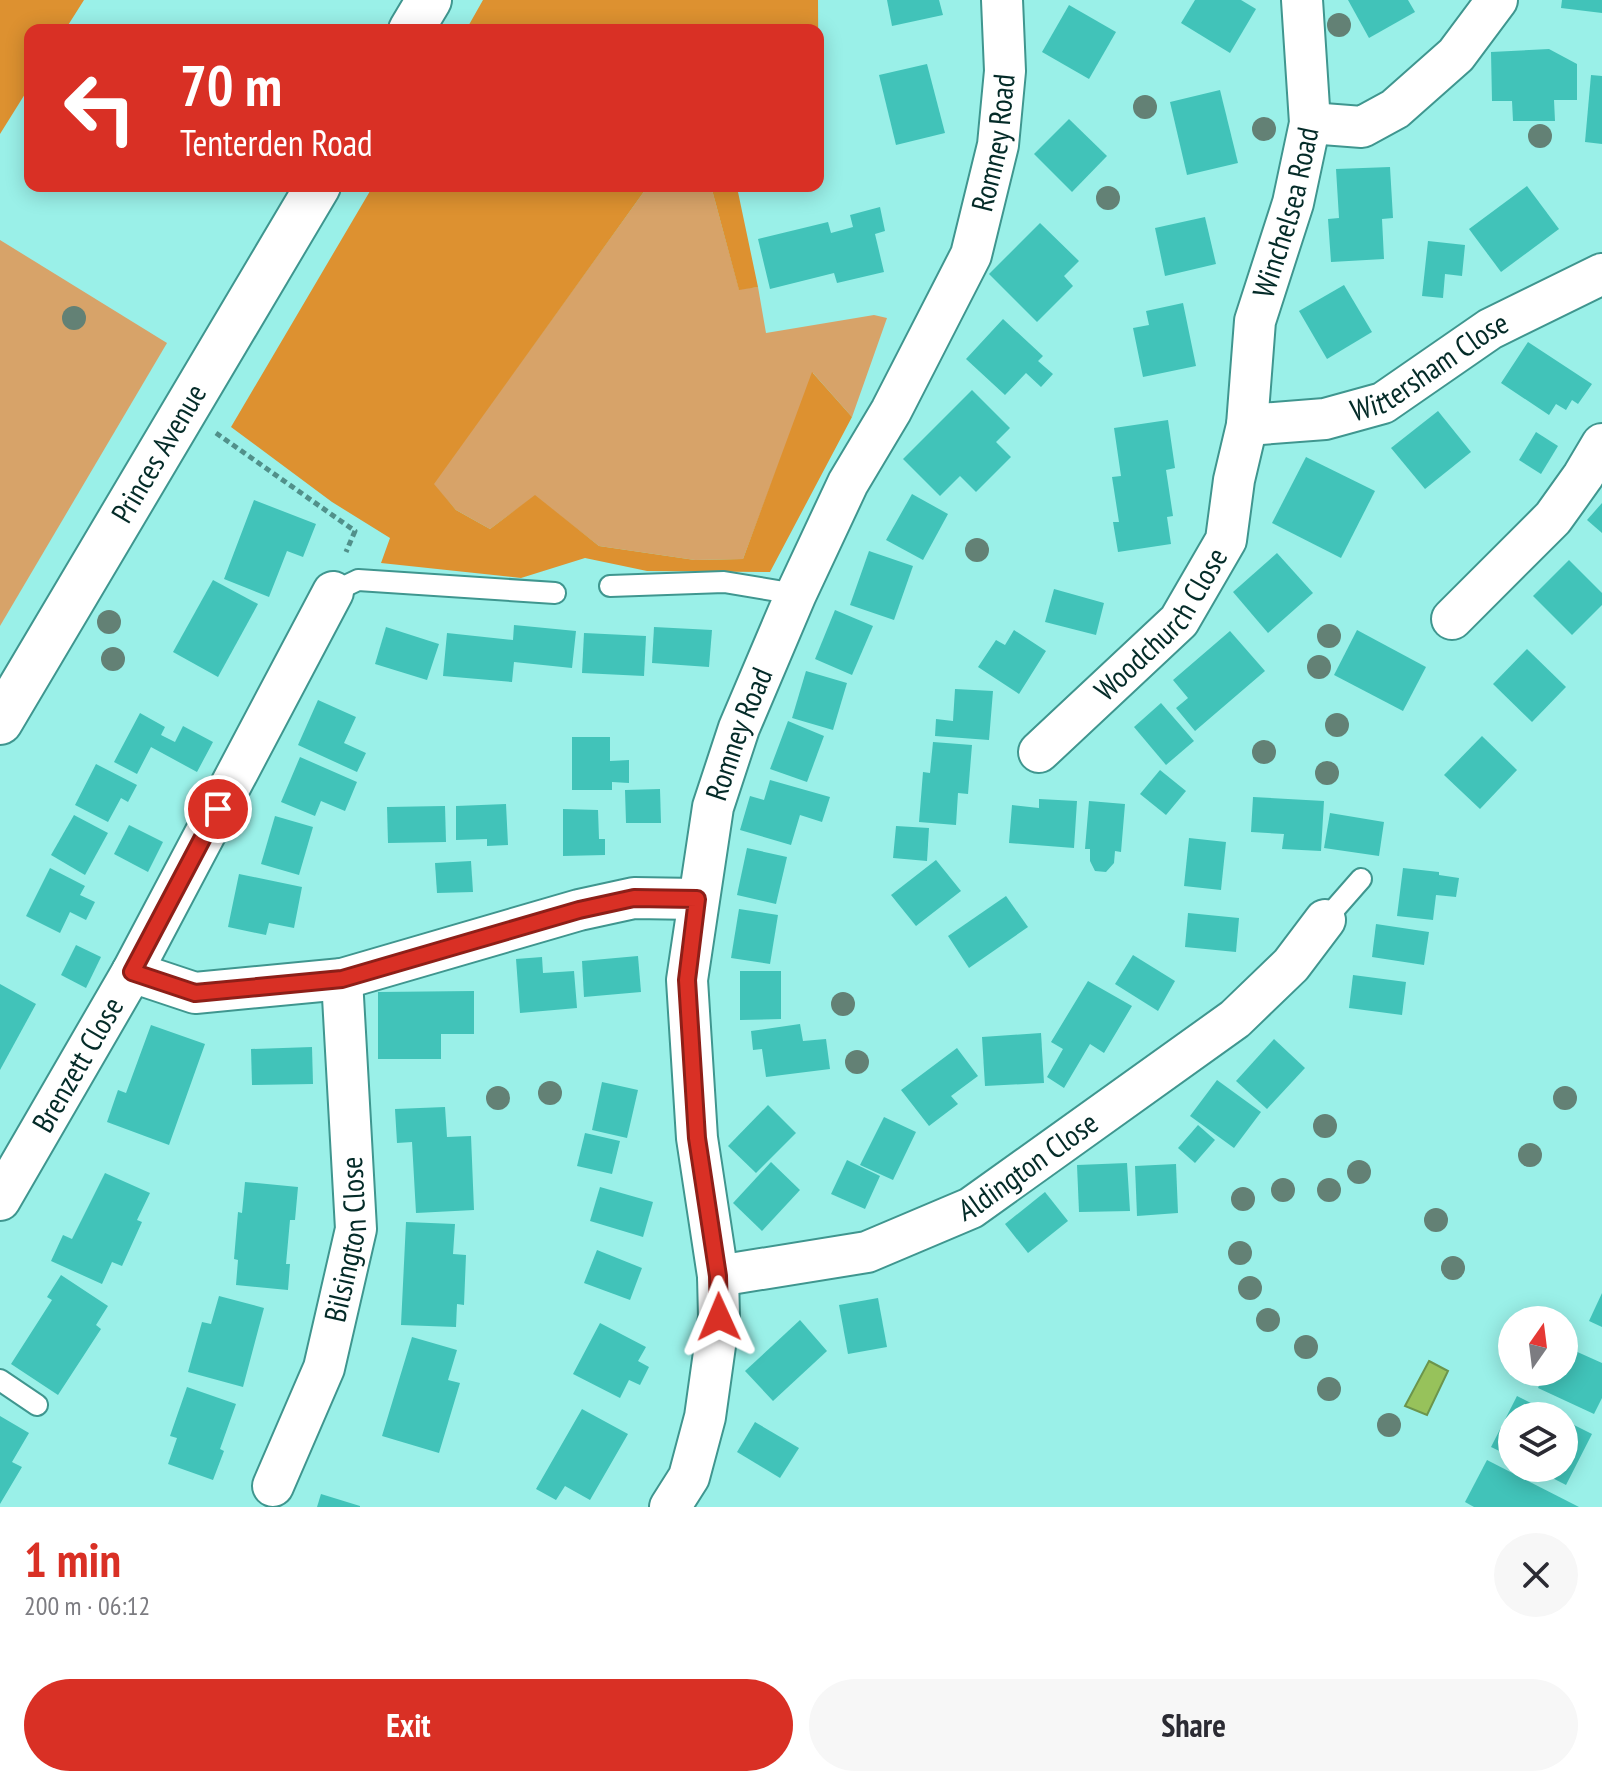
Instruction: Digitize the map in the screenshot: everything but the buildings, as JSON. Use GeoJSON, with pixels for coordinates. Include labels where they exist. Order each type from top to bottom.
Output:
{"type":"FeatureCollection","features":[{"type":"Feature","properties":{"kind":"street"},"geometry":{"type":"LineString","coordinates":[[415,24],[429,0]]}},
{"type":"Feature","properties":{"kind":"street","name":"Romney Road"},"geometry":{"type":"LineString","coordinates":[[670,1507],[689,1477],[705,1417],[719,1317],[718,1276],[697,1138],[687,980],[713,807],[739,728],[796,594],[848,483],[891,411],[971,255],[998,145],[1005,71],[1002,0]]}},
{"type":"Feature","properties":{"kind":"street","name":"Winchelsea Road"},"geometry":{"type":"LineString","coordinates":[[1247,425],[1255,321],[1293,203],[1310,123],[1302,0]]}},
{"type":"Feature","properties":{"kind":"street"},"geometry":{"type":"LineString","coordinates":[[1310,123],[1362,127],[1395,109],[1456,55],[1497,0]]}},
{"type":"Feature","properties":{"kind":"street","name":"Princes Avenue"},"geometry":{"type":"LineString","coordinates":[[0,722],[314,192]]}},
{"type":"Feature","properties":{"kind":"street","name":"Wittersham Close"},"geometry":{"type":"LineString","coordinates":[[1247,425],[1325,419],[1383,403],[1490,329],[1602,274]]}},
{"type":"Feature","properties":{"kind":"street","name":"Woodchurch Close"},"geometry":{"type":"LineString","coordinates":[[1039,752],[1179,621],[1226,540],[1234,480],[1247,425]]}},
{"type":"Feature","properties":{"kind":"street"},"geometry":{"type":"LineString","coordinates":[[1452,619],[1553,518],[1602,444]]}},
{"type":"Feature","properties":{"kind":"street","name":"Brenzett Close"},"geometry":{"type":"LineString","coordinates":[[0,1200],[132,972],[333,592]]}},
{"type":"Feature","properties":{"kind":"street"},"geometry":{"type":"LineString","coordinates":[[132,972],[195,993],[342,979],[579,910],[634,898],[697,899]]}},
{"type":"Feature","properties":{"kind":"street","name":"Aldington Close"},"geometry":{"type":"LineString","coordinates":[[718,1276],[867,1252],[971,1208],[1235,1019],[1291,965],[1325,920]]}},
{"type":"Feature","properties":{"kind":"street","name":"Bilsington Close"},"geometry":{"type":"LineString","coordinates":[[273,1486],[324,1368],[356,1229],[342,979]]}},
{"type":"Feature","properties":{"kind":"lane"},"geometry":{"type":"LineString","coordinates":[[333,592],[358,580],[555,593]]}},
{"type":"Feature","properties":{"kind":"lane"},"geometry":{"type":"LineString","coordinates":[[610,586],[724,582],[796,594]]}},
{"type":"Feature","properties":{"kind":"lane"},"geometry":{"type":"LineString","coordinates":[[1325,920],[1361,879]]}},
{"type":"Feature","properties":{"kind":"lane"},"geometry":{"type":"LineString","coordinates":[[0,1380],[37,1405]]}},
{"type":"Feature","properties":{"kind":"path"},"geometry":{"type":"LineString","coordinates":[[221,435],[355,531],[333,592]]}},
{"type":"Feature","properties":{"kind":"shaded area"},"geometry":{"type":"Polygon","coordinates":[[[0,0],[84,0],[69,24],[24,24],[24,96],[0,134],[0,0]]]}},
{"type":"Feature","properties":{"kind":"shaded area"},"geometry":{"type":"Polygon","coordinates":[[[483,0],[818,0],[818,24],[469,24],[483,0]]]}},
{"type":"Feature","properties":{"kind":"shaded area"},"geometry":{"type":"Polygon","coordinates":[[[369,192],[644,192],[434,484],[456,510],[490,529],[535,495],[599,546],[695,560],[743,559],[812,372],[852,417],[770,572],[647,571],[585,558],[521,578],[381,563],[390,538],[332,502],[231,427],[369,192]]]}},
{"type":"Feature","properties":{"kind":"shaded area"},"geometry":{"type":"Polygon","coordinates":[[[644,192],[713,192],[739,289],[758,287],[766,333],[874,315],[887,318],[852,417],[813,373],[743,559],[695,560],[599,546],[535,496],[490,529],[456,510],[433,484],[644,192]]]}},
{"type":"Feature","properties":{"kind":"shaded area"},"geometry":{"type":"Polygon","coordinates":[[[713,192],[738,192],[758,287],[739,290],[713,192]]]}},
{"type":"Feature","properties":{"kind":"shaded area"},"geometry":{"type":"Polygon","coordinates":[[[0,240],[167,343],[0,626],[0,240]]]}},
{"type":"Feature","properties":{"kind":"shaded area"},"geometry":{"type":"Polygon","coordinates":[[[1429,1361],[1448,1371],[1427,1415],[1405,1406],[1429,1361]]]}},
{"type":"Feature","properties":{"kind":"route"},"geometry":{"type":"LineString","coordinates":[[218,809],[132,972],[195,993],[342,979],[579,910],[634,898],[697,899],[687,980],[697,1138],[718,1276],[719,1317]]}}]}
